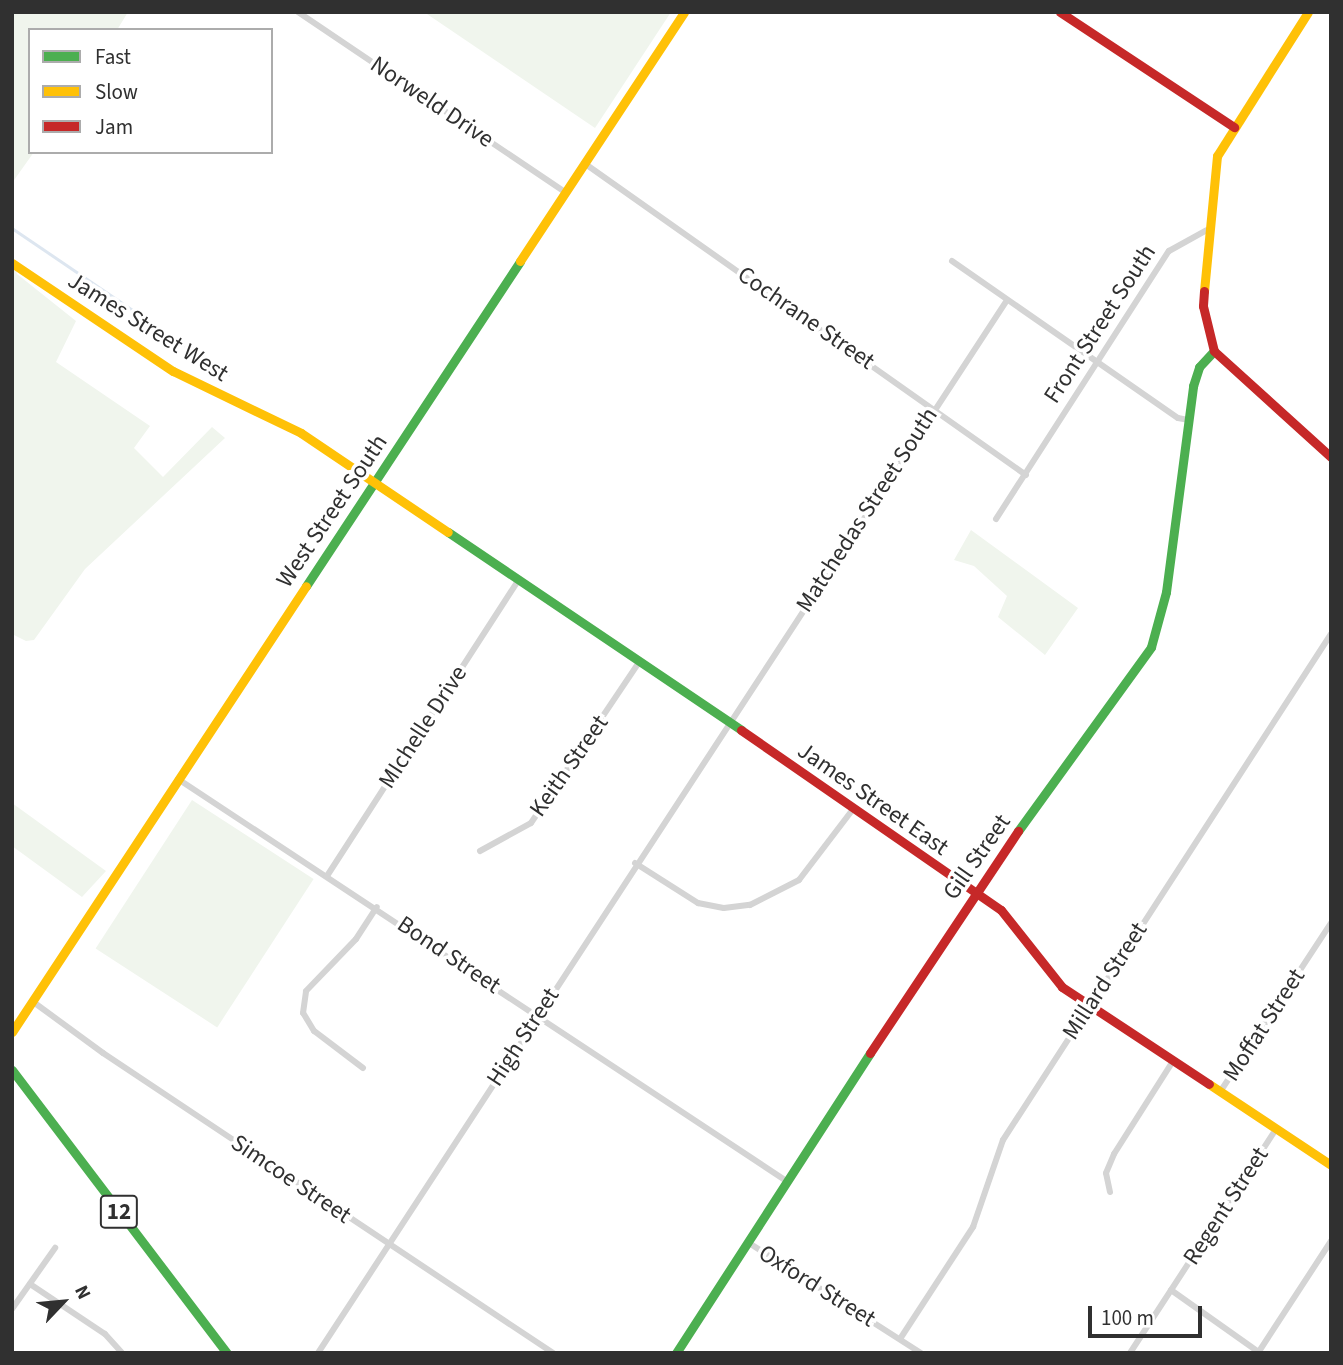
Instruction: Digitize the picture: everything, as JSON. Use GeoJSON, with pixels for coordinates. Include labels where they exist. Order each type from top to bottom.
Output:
{"type":"FeatureCollection","features":[{"type":"Feature","properties":{"kind":"main road","name":"West Street South"},"geometry":{"type":"LineString","coordinates":[[12,1032],[684,12]]}},
{"type":"Feature","properties":{"kind":"main road"},"geometry":{"type":"LineString","coordinates":[[1060,12],[1234,127]]}},
{"type":"Feature","properties":{"kind":"main road"},"geometry":{"type":"LineString","coordinates":[[1308,12],[1217,156],[1203,306],[1214,351],[1331,457]]}},
{"type":"Feature","properties":{"kind":"main road","name":"James Street West"},"geometry":{"type":"LineString","coordinates":[[12,263],[173,371],[207,391],[286,424],[374,483]]}},
{"type":"Feature","properties":{"kind":"main road","name":"Gill Street"},"geometry":{"type":"LineString","coordinates":[[677,1353],[974,892],[1151,647],[1166,592],[1197,370],[1214,351]]}},
{"type":"Feature","properties":{"kind":"main road","name":"James Street East"},"geometry":{"type":"LineString","coordinates":[[374,483],[640,661],[974,892],[1017,925],[1051,976],[1089,1005],[1331,1165]]}},
{"type":"Feature","properties":{"kind":"main road","name":"12"},"geometry":{"type":"LineString","coordinates":[[12,1070],[227,1353]]}},
{"type":"Feature","properties":{"kind":"street","name":"Norweld Drive"},"geometry":{"type":"LineString","coordinates":[[298,12],[565,192]]}},
{"type":"Feature","properties":{"kind":"street","name":"Cochrane Street"},"geometry":{"type":"LineString","coordinates":[[584,163],[1026,475]]}},
{"type":"Feature","properties":{"kind":"street","name":"Front Street South"},"geometry":{"type":"LineString","coordinates":[[996,519],[1095,361],[1169,251],[1208,230]]}},
{"type":"Feature","properties":{"kind":"street"},"geometry":{"type":"LineString","coordinates":[[952,261],[1095,361],[1188,420]]}},
{"type":"Feature","properties":{"kind":"street","name":"Matchedas Street South"},"geometry":{"type":"LineString","coordinates":[[728,721],[1007,300]]}},
{"type":"Feature","properties":{"kind":"street","name":"MIchelle Drive"},"geometry":{"type":"LineString","coordinates":[[327,876],[519,579]]}},
{"type":"Feature","properties":{"kind":"street","name":"Millard Street"},"geometry":{"type":"LineString","coordinates":[[900,1339],[973,1227],[1003,1140],[1331,634]]}},
{"type":"Feature","properties":{"kind":"street","name":"Keith Street"},"geometry":{"type":"LineString","coordinates":[[480,851],[531,823],[640,661]]}},
{"type":"Feature","properties":{"kind":"street","name":"High Street"},"geometry":{"type":"LineString","coordinates":[[318,1353],[728,721]]}},
{"type":"Feature","properties":{"kind":"street","name":"Bond Street"},"geometry":{"type":"LineString","coordinates":[[178,779],[377,907],[788,1182]]}},
{"type":"Feature","properties":{"kind":"street"},"geometry":{"type":"LineString","coordinates":[[635,863],[698,903],[724,908],[750,905],[799,880],[853,809]]}},
{"type":"Feature","properties":{"kind":"street"},"geometry":{"type":"LineString","coordinates":[[363,1068],[314,1031],[303,1013],[306,991],[356,939],[377,907]]}},
{"type":"Feature","properties":{"kind":"street","name":"Moffat Street"},"geometry":{"type":"LineString","coordinates":[[1220,1092],[1331,923]]}},
{"type":"Feature","properties":{"kind":"street","name":"Simcoe Street"},"geometry":{"type":"LineString","coordinates":[[32,1001],[553,1353]]}},
{"type":"Feature","properties":{"kind":"street"},"geometry":{"type":"LineString","coordinates":[[1110,1192],[1106,1172],[1114,1154],[1173,1061]]}},
{"type":"Feature","properties":{"kind":"street","name":"Regent Street"},"geometry":{"type":"LineString","coordinates":[[1130,1353],[1276,1129]]}},
{"type":"Feature","properties":{"kind":"street"},"geometry":{"type":"LineString","coordinates":[[1171,1290],[1259,1352],[1331,1241]]}},
{"type":"Feature","properties":{"kind":"street","name":"Oxford Street"},"geometry":{"type":"LineString","coordinates":[[749,1243],[921,1353]]}},
{"type":"Feature","properties":{"kind":"street"},"geometry":{"type":"LineString","coordinates":[[12,1309],[55,1248]]}},
{"type":"Feature","properties":{"kind":"street"},"geometry":{"type":"LineString","coordinates":[[30,1284],[104,1334],[122,1353]]}},
{"type":"Feature","properties":{"kind":"shaded area"},"geometry":{"type":"Polygon","coordinates":[[[12,12],[128,12],[118,28],[28,28],[28,154],[33,154],[12,183],[12,12]]]}},
{"type":"Feature","properties":{"kind":"shaded area"},"geometry":{"type":"Polygon","coordinates":[[[424,12],[671,12],[595,128],[424,12]]]}},
{"type":"Feature","properties":{"kind":"shaded area"},"geometry":{"type":"Polygon","coordinates":[[[12,253],[17,274],[76,321],[56,362],[150,426],[134,448],[163,477],[212,427],[225,438],[85,569],[34,640],[26,641],[12,634],[12,253]]]}},
{"type":"Feature","properties":{"kind":"shaded area"},"geometry":{"type":"Polygon","coordinates":[[[971,530],[1078,608],[1045,655],[998,617],[1007,596],[974,566],[954,560],[971,530]]]}},
{"type":"Feature","properties":{"kind":"shaded area"},"geometry":{"type":"Polygon","coordinates":[[[192,800],[314,879],[217,1027],[96,948],[192,800]]]}},
{"type":"Feature","properties":{"kind":"shaded area"},"geometry":{"type":"Polygon","coordinates":[[[12,803],[106,871],[82,897],[12,846],[12,803]]]}},
{"type":"Feature","properties":{"kind":"waterway"},"geometry":{"type":"LineString","coordinates":[[12,228],[228,375]]}},
{"type":"Feature","properties":{"kind":"traffic: fast"},"geometry":{"type":"LineString","coordinates":[[306,586],[520,261]]}},
{"type":"Feature","properties":{"kind":"traffic: fast"},"geometry":{"type":"LineString","coordinates":[[1018,831],[1151,647],[1166,592],[1193,386],[1199,367],[1214,351]]}},
{"type":"Feature","properties":{"kind":"traffic: fast"},"geometry":{"type":"LineString","coordinates":[[448,532],[741,730]]}},
{"type":"Feature","properties":{"kind":"traffic: fast"},"geometry":{"type":"LineString","coordinates":[[676,1353],[870,1053]]}},
{"type":"Feature","properties":{"kind":"traffic: fast"},"geometry":{"type":"LineString","coordinates":[[12,1070],[227,1353]]}},
{"type":"Feature","properties":{"kind":"traffic: slow"},"geometry":{"type":"LineString","coordinates":[[520,261],[684,12]]}},
{"type":"Feature","properties":{"kind":"traffic: slow"},"geometry":{"type":"LineString","coordinates":[[1204,291],[1217,156],[1308,12]]}},
{"type":"Feature","properties":{"kind":"traffic: slow"},"geometry":{"type":"LineString","coordinates":[[12,263],[173,371],[301,433],[448,532]]}},
{"type":"Feature","properties":{"kind":"traffic: slow"},"geometry":{"type":"LineString","coordinates":[[12,1032],[306,586]]}},
{"type":"Feature","properties":{"kind":"traffic: slow"},"geometry":{"type":"LineString","coordinates":[[1209,1084],[1331,1165]]}},
{"type":"Feature","properties":{"kind":"traffic: jam"},"geometry":{"type":"LineString","coordinates":[[1060,12],[1234,127]]}},
{"type":"Feature","properties":{"kind":"traffic: jam"},"geometry":{"type":"LineString","coordinates":[[1204,291],[1203,306],[1214,351],[1331,457]]}},
{"type":"Feature","properties":{"kind":"traffic: jam"},"geometry":{"type":"LineString","coordinates":[[741,730],[1001,910],[1062,987],[1209,1084]]}},
{"type":"Feature","properties":{"kind":"traffic: jam"},"geometry":{"type":"LineString","coordinates":[[870,1053],[1018,831]]}}]}
